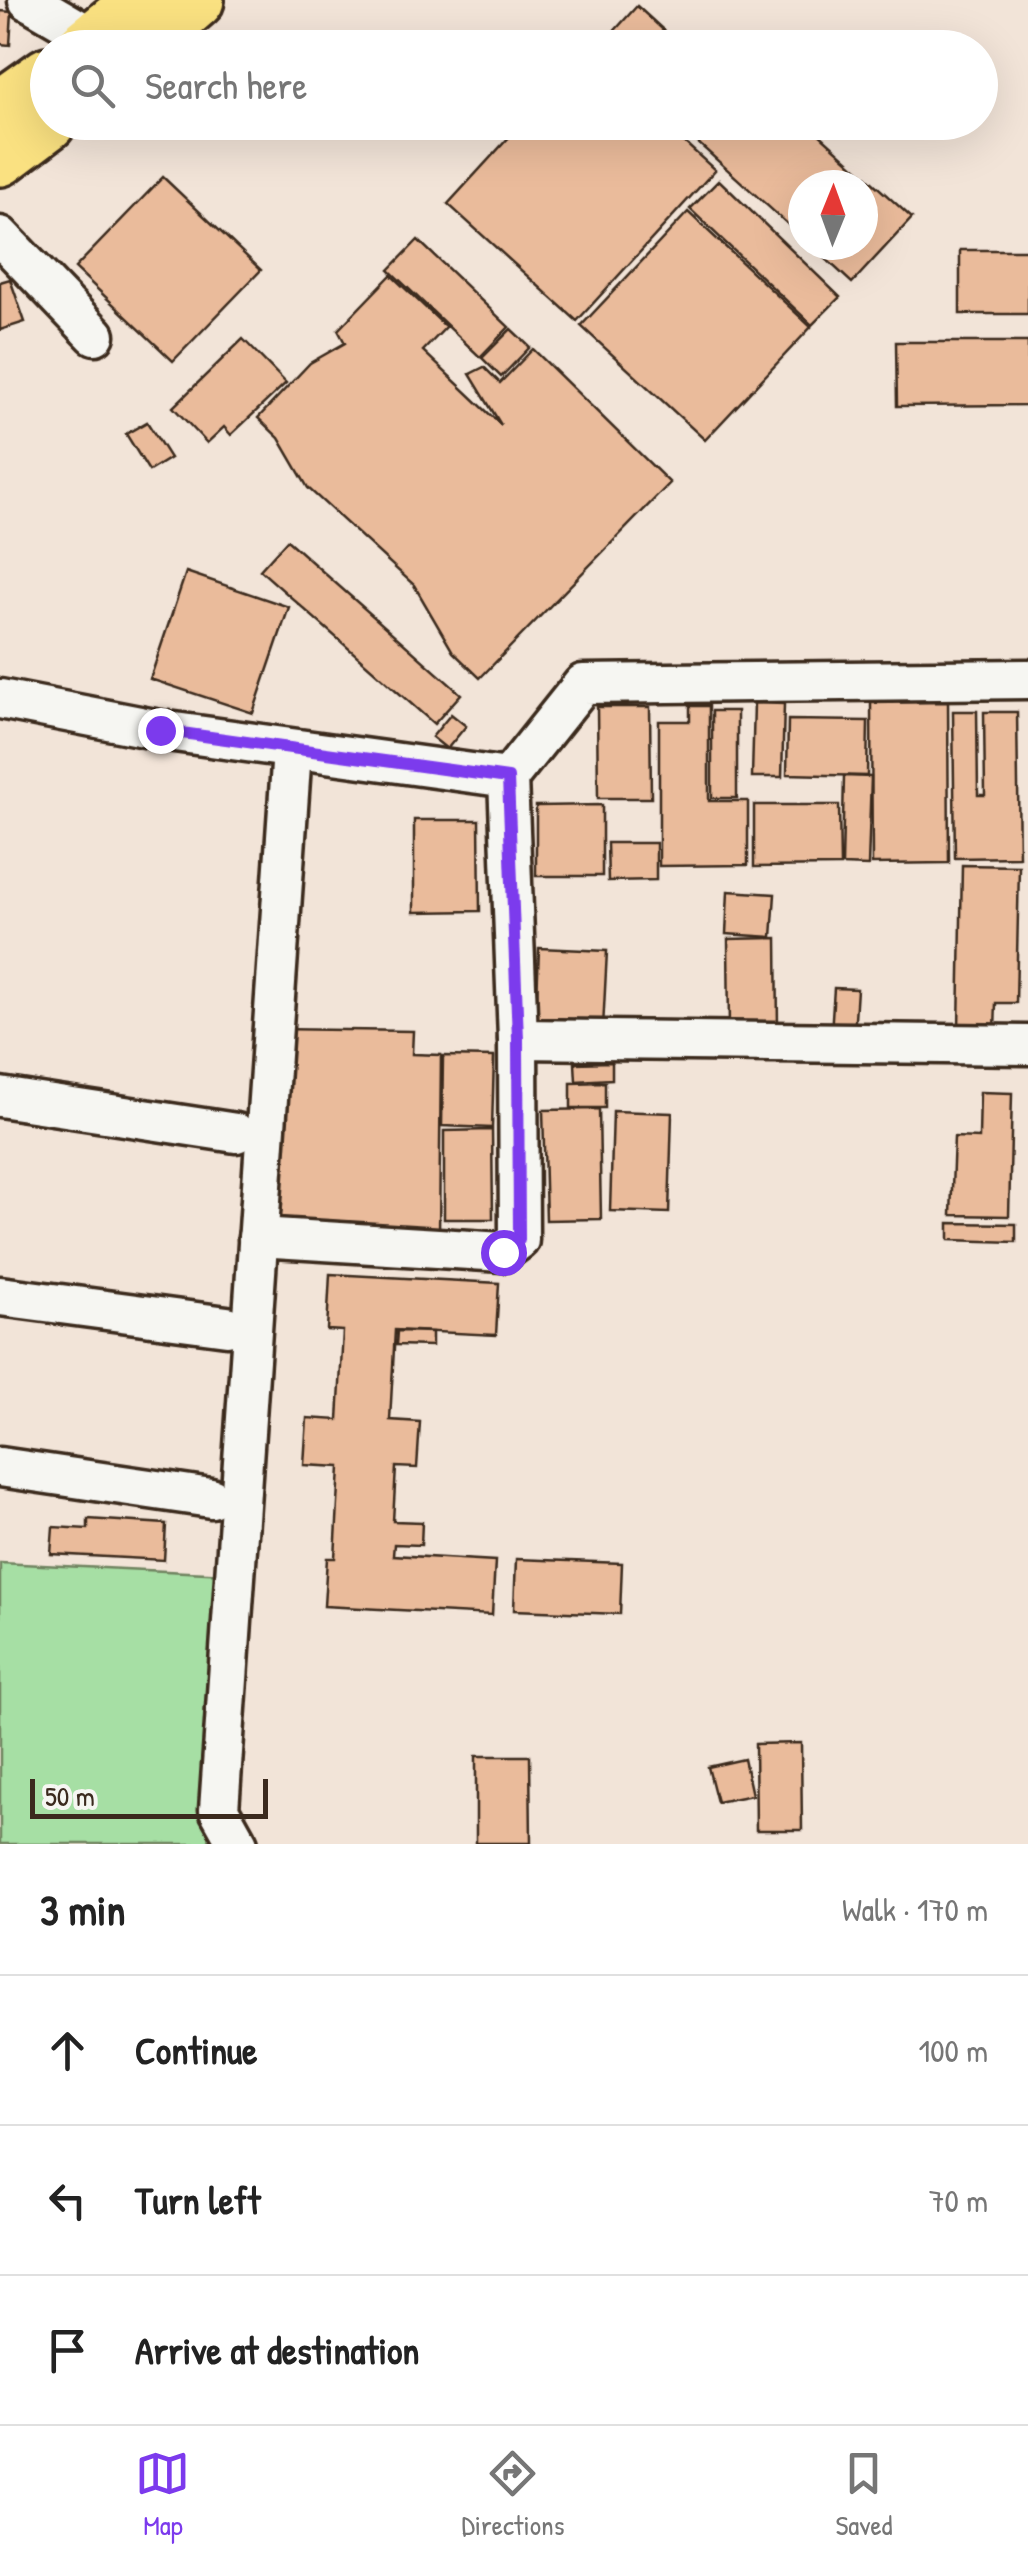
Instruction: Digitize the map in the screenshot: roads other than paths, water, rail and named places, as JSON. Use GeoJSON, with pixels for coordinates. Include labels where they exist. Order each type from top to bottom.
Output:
{"type":"FeatureCollection","features":[{"type":"Feature","properties":{"kind":"highway"},"geometry":{"type":"LineString","coordinates":[[119,30],[143,0]]}},
{"type":"Feature","properties":{"kind":"highway"},"geometry":{"type":"LineString","coordinates":[[137,30],[196,0]]}},
{"type":"Feature","properties":{"kind":"highway"},"geometry":{"type":"LineString","coordinates":[[0,109],[30,87]]}},
{"type":"Feature","properties":{"kind":"highway"},"geometry":{"type":"LineString","coordinates":[[0,158],[30,136]]}},
{"type":"Feature","properties":{"kind":"street"},"geometry":{"type":"LineString","coordinates":[[28,0],[81,30]]}},
{"type":"Feature","properties":{"kind":"street"},"geometry":{"type":"LineString","coordinates":[[0,236],[95,335]]}},
{"type":"Feature","properties":{"kind":"street"},"geometry":{"type":"LineString","coordinates":[[258,1237],[503,1252],[519,1240],[518,1039],[508,778],[583,684],[1028,679]]}},
{"type":"Feature","properties":{"kind":"street"},"geometry":{"type":"LineString","coordinates":[[0,699],[160,730],[508,778]]}},
{"type":"Feature","properties":{"kind":"street"},"geometry":{"type":"LineString","coordinates":[[238,1844],[219,1810],[292,750]]}},
{"type":"Feature","properties":{"kind":"street"},"geometry":{"type":"LineString","coordinates":[[518,1039],[1028,1045]]}},
{"type":"Feature","properties":{"kind":"street"},"geometry":{"type":"LineString","coordinates":[[0,1097],[236,1133]]}},
{"type":"Feature","properties":{"kind":"street"},"geometry":{"type":"LineString","coordinates":[[0,1296],[227,1326]]}},
{"type":"Feature","properties":{"kind":"street"},"geometry":{"type":"LineString","coordinates":[[0,1467],[211,1498]]}}]}
